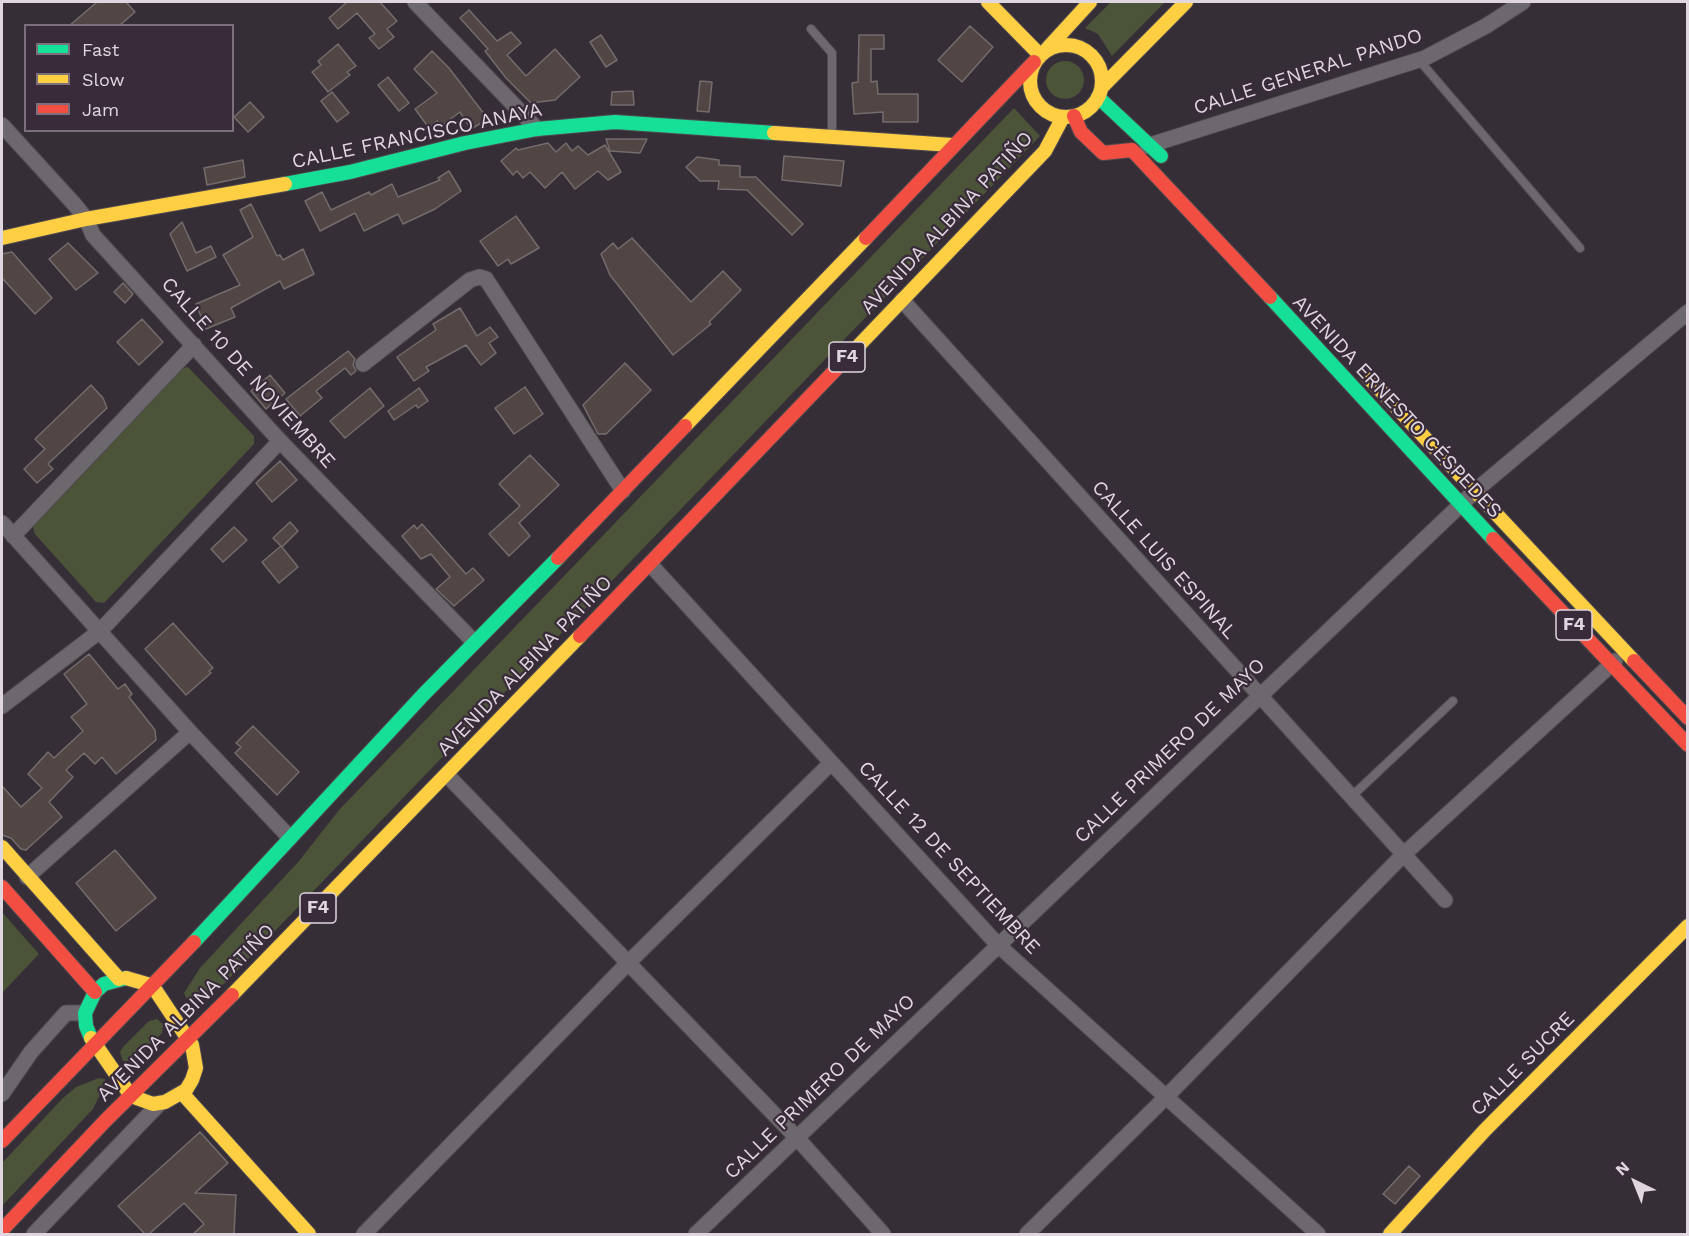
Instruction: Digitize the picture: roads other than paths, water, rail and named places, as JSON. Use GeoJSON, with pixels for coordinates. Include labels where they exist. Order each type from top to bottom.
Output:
{"type":"FeatureCollection","features":[{"type":"Feature","properties":{"kind":"main road"},"geometry":{"type":"LineString","coordinates":[[988,2],[1040,55]]}},
{"type":"Feature","properties":{"kind":"main road"},"geometry":{"type":"LineString","coordinates":[[2,1142],[474,642],[623,491],[1090,2]]}},
{"type":"Feature","properties":{"kind":"main road","name":"F4"},"geometry":{"type":"LineString","coordinates":[[1069,117],[1084,112],[1100,92],[1186,2]]}},
{"type":"Feature","properties":{"kind":"main road"},"geometry":{"type":"LineString","coordinates":[[1132,150],[1103,153],[1069,117],[1044,110],[1031,93],[1029,83],[1040,55],[1065,44],[1082,48],[1090,54],[1100,69],[1100,92],[1167,162]]}},
{"type":"Feature","properties":{"kind":"main road","name":"AVENIDA ALBINA PATIÑO"},"geometry":{"type":"LineString","coordinates":[[2,1230],[650,564],[1045,151],[1069,117]]}},
{"type":"Feature","properties":{"kind":"main road","name":"CALLE FRANCISCO ANAYA"},"geometry":{"type":"LineString","coordinates":[[2,238],[86,219],[350,172],[465,143],[537,129],[615,122],[952,145]]}},
{"type":"Feature","properties":{"kind":"main road","name":"AVENIDA ERNESTO CÉSPEDES"},"geometry":{"type":"LineString","coordinates":[[1132,150],[1163,180],[1461,505],[1688,745]]}},
{"type":"Feature","properties":{"kind":"main road","name":"AVENIDA ERNESTO CÉSPEDES"},"geometry":{"type":"LineString","coordinates":[[1354,361],[1688,718]]}},
{"type":"Feature","properties":{"kind":"main road"},"geometry":{"type":"LineString","coordinates":[[2,847],[119,979]]}},
{"type":"Feature","properties":{"kind":"main road"},"geometry":{"type":"LineString","coordinates":[[2,887],[95,992]]}},
{"type":"Feature","properties":{"kind":"main road","name":"CALLE SUCRE"},"geometry":{"type":"LineString","coordinates":[[1390,1234],[1485,1130],[1688,926]]}},
{"type":"Feature","properties":{"kind":"main road"},"geometry":{"type":"LineString","coordinates":[[119,979],[137,979],[151,986],[188,1039],[195,1057],[196,1068],[192,1080],[182,1093],[160,1103],[141,1101],[131,1096],[94,1044],[86,1026],[86,1013],[95,992],[104,984],[119,979]]}},
{"type":"Feature","properties":{"kind":"main road"},"geometry":{"type":"LineString","coordinates":[[182,1093],[309,1234]]}},
{"type":"Feature","properties":{"kind":"street"},"geometry":{"type":"LineString","coordinates":[[415,2],[537,129]]}},
{"type":"Feature","properties":{"kind":"street","name":"CALLE GENERAL PANDO"},"geometry":{"type":"LineString","coordinates":[[1132,150],[1419,60],[1486,26],[1523,2]]}},
{"type":"Feature","properties":{"kind":"street","name":"CALLE 10 DE NOVIEMBRE"},"geometry":{"type":"LineString","coordinates":[[2,125],[86,219],[93,235],[280,441],[474,642]]}},
{"type":"Feature","properties":{"kind":"street"},"geometry":{"type":"LineString","coordinates":[[363,364],[470,280],[479,276],[486,279],[623,491]]}},
{"type":"Feature","properties":{"kind":"street","name":"CALLE LUIS ESPINAL"},"geometry":{"type":"LineString","coordinates":[[902,300],[1350,798],[1445,900]]}},
{"type":"Feature","properties":{"kind":"street","name":"CALLE PRIMERO DE MAYO"},"geometry":{"type":"LineString","coordinates":[[696,1234],[1475,490],[1688,312]]}},
{"type":"Feature","properties":{"kind":"street"},"geometry":{"type":"LineString","coordinates":[[13,536],[194,345]]}},
{"type":"Feature","properties":{"kind":"street"},"geometry":{"type":"LineString","coordinates":[[2,706],[100,631],[280,441]]}},
{"type":"Feature","properties":{"kind":"street"},"geometry":{"type":"LineString","coordinates":[[2,524],[190,732],[290,838]]}},
{"type":"Feature","properties":{"kind":"street","name":"CALLE 12 DE SEPTIEMBRE"},"geometry":{"type":"LineString","coordinates":[[650,564],[998,945],[1318,1234]]}},
{"type":"Feature","properties":{"kind":"street"},"geometry":{"type":"LineString","coordinates":[[1027,1234],[1166,1097],[1403,855],[1625,652]]}},
{"type":"Feature","properties":{"kind":"street"},"geometry":{"type":"LineString","coordinates":[[27,877],[190,732]]}},
{"type":"Feature","properties":{"kind":"street"},"geometry":{"type":"LineString","coordinates":[[364,1234],[628,963],[831,763]]}},
{"type":"Feature","properties":{"kind":"street"},"geometry":{"type":"LineString","coordinates":[[447,775],[798,1139],[883,1234]]}},
{"type":"Feature","properties":{"kind":"street"},"geometry":{"type":"LineString","coordinates":[[2,1094],[31,1052],[66,1013],[86,1013]]}},
{"type":"Feature","properties":{"kind":"street"},"geometry":{"type":"LineString","coordinates":[[34,1234],[160,1103]]}},
{"type":"Feature","properties":{"kind":"lane"},"geometry":{"type":"LineString","coordinates":[[811,29],[832,52],[832,137]]}},
{"type":"Feature","properties":{"kind":"lane"},"geometry":{"type":"LineString","coordinates":[[1419,60],[1580,248]]}},
{"type":"Feature","properties":{"kind":"lane"},"geometry":{"type":"LineString","coordinates":[[1350,798],[1453,701]]}}]}
